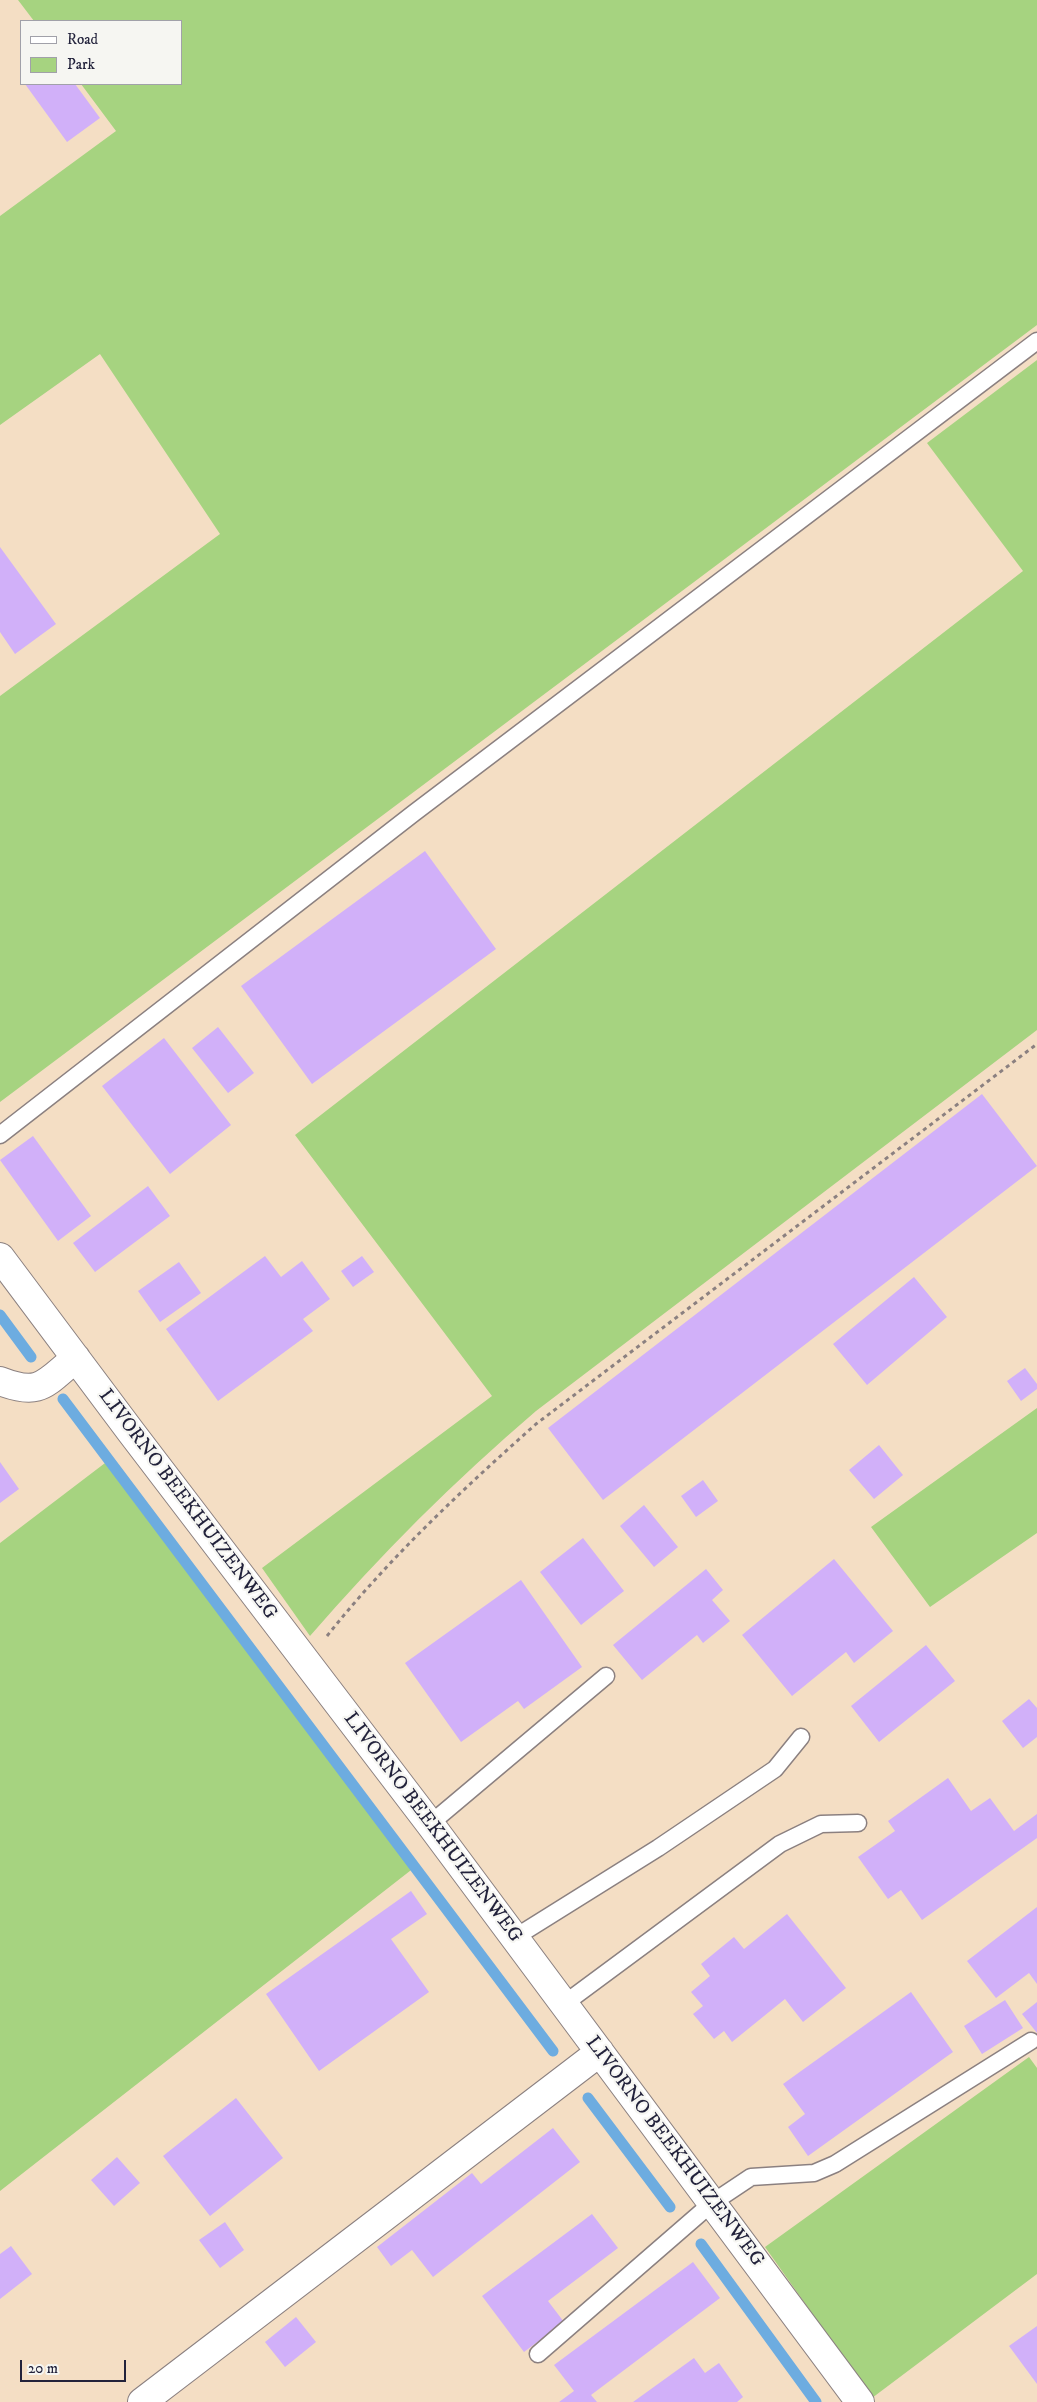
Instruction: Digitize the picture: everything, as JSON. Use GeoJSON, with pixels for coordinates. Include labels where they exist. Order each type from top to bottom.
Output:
{"type":"FeatureCollection","features":[{"type":"Feature","properties":{"kind":"street","name":"LIVORNO BEEKHUIZENWEG"},"geometry":{"type":"LineString","coordinates":[[0,1257],[430,1824],[860,2402]]}},
{"type":"Feature","properties":{"kind":"street"},"geometry":{"type":"LineString","coordinates":[[0,1382],[29,1390],[41,1387],[76,1358]]}},
{"type":"Feature","properties":{"kind":"street"},"geometry":{"type":"LineString","coordinates":[[142,2402],[600,2052]]}},
{"type":"Feature","properties":{"kind":"lane"},"geometry":{"type":"LineString","coordinates":[[0,1135],[414,813],[1037,341]]}},
{"type":"Feature","properties":{"kind":"lane"},"geometry":{"type":"LineString","coordinates":[[430,1824],[606,1676]]}},
{"type":"Feature","properties":{"kind":"lane"},"geometry":{"type":"LineString","coordinates":[[514,1938],[658,1848],[775,1769],[801,1737]]}},
{"type":"Feature","properties":{"kind":"lane"},"geometry":{"type":"LineString","coordinates":[[564,2004],[780,1844],[821,1824],[858,1823]]}},
{"type":"Feature","properties":{"kind":"lane"},"geometry":{"type":"LineString","coordinates":[[538,2354],[712,2203],[751,2177],[814,2174],[835,2164],[1031,2041]]}},
{"type":"Feature","properties":{"kind":"path"},"geometry":{"type":"LineString","coordinates":[[307,1662],[359,1595],[459,1493],[536,1424],[1037,1044]]}},
{"type":"Feature","properties":{"kind":"green space"},"geometry":{"type":"Polygon","coordinates":[[[18,0],[1037,0],[1037,325],[0,1102],[0,696],[220,534],[100,354],[0,425],[0,216],[116,131],[82,85],[182,85],[182,20],[33,20],[18,0]]]}},
{"type":"Feature","properties":{"kind":"green space"},"geometry":{"type":"Polygon","coordinates":[[[1037,360],[1037,1030],[536,1411],[447,1491],[363,1576],[310,1636],[262,1568],[492,1396],[295,1135],[1023,571],[927,443],[1037,360]]]}},
{"type":"Feature","properties":{"kind":"green space"},"geometry":{"type":"Polygon","coordinates":[[[1037,1408],[1037,1533],[930,1607],[871,1527],[1037,1408]]]}},
{"type":"Feature","properties":{"kind":"green space"},"geometry":{"type":"Polygon","coordinates":[[[109,1460],[415,1867],[0,2191],[0,1543],[109,1460]]]}},
{"type":"Feature","properties":{"kind":"green space"},"geometry":{"type":"Polygon","coordinates":[[[1029,2057],[1037,2068],[1037,2274],[872,2398],[765,2247],[1029,2057]]]}},
{"type":"Feature","properties":{"kind":"building"},"geometry":{"type":"Polygon","coordinates":[[[26,85],[76,85],[100,118],[67,142],[26,85]]]}},
{"type":"Feature","properties":{"kind":"building"},"geometry":{"type":"Polygon","coordinates":[[[0,547],[56,624],[15,654],[0,632],[0,547]]]}},
{"type":"Feature","properties":{"kind":"building"},"geometry":{"type":"Polygon","coordinates":[[[425,851],[496,949],[312,1084],[241,986],[425,851]]]}},
{"type":"Feature","properties":{"kind":"building"},"geometry":{"type":"Polygon","coordinates":[[[218,1027],[254,1073],[228,1093],[192,1048],[218,1027]]]}},
{"type":"Feature","properties":{"kind":"building"},"geometry":{"type":"Polygon","coordinates":[[[164,1038],[231,1125],[170,1174],[102,1086],[164,1038]]]}},
{"type":"Feature","properties":{"kind":"building"},"geometry":{"type":"Polygon","coordinates":[[[982,1094],[1037,1166],[603,1500],[548,1428],[982,1094]]]}},
{"type":"Feature","properties":{"kind":"building"},"geometry":{"type":"Polygon","coordinates":[[[33,1136],[91,1216],[58,1241],[0,1160],[33,1136]]]}},
{"type":"Feature","properties":{"kind":"building"},"geometry":{"type":"Polygon","coordinates":[[[148,1186],[170,1216],[95,1272],[73,1243],[148,1186]]]}},
{"type":"Feature","properties":{"kind":"building"},"geometry":{"type":"Polygon","coordinates":[[[265,1256],[281,1277],[302,1261],[330,1299],[303,1319],[313,1331],[218,1401],[166,1329],[265,1256]]]}},
{"type":"Feature","properties":{"kind":"building"},"geometry":{"type":"Polygon","coordinates":[[[362,1256],[374,1272],[353,1287],[341,1271],[362,1256]]]}},
{"type":"Feature","properties":{"kind":"building"},"geometry":{"type":"Polygon","coordinates":[[[179,1262],[201,1293],[160,1322],[138,1291],[179,1262]]]}},
{"type":"Feature","properties":{"kind":"building"},"geometry":{"type":"Polygon","coordinates":[[[914,1277],[947,1317],[867,1385],[833,1344],[914,1277]]]}},
{"type":"Feature","properties":{"kind":"building"},"geometry":{"type":"Polygon","coordinates":[[[1025,1368],[1037,1384],[1037,1389],[1021,1401],[1007,1381],[1025,1368]]]}},
{"type":"Feature","properties":{"kind":"building"},"geometry":{"type":"Polygon","coordinates":[[[879,1445],[903,1475],[874,1499],[849,1470],[879,1445]]]}},
{"type":"Feature","properties":{"kind":"building"},"geometry":{"type":"Polygon","coordinates":[[[0,1462],[19,1489],[0,1503],[0,1462]]]}},
{"type":"Feature","properties":{"kind":"building"},"geometry":{"type":"Polygon","coordinates":[[[703,1480],[718,1501],[696,1517],[681,1496],[703,1480]]]}},
{"type":"Feature","properties":{"kind":"building"},"geometry":{"type":"Polygon","coordinates":[[[644,1505],[678,1547],[654,1567],[620,1526],[644,1505]]]}},
{"type":"Feature","properties":{"kind":"building"},"geometry":{"type":"Polygon","coordinates":[[[583,1538],[624,1591],[581,1625],[540,1572],[583,1538]]]}},
{"type":"Feature","properties":{"kind":"building"},"geometry":{"type":"Polygon","coordinates":[[[834,1559],[893,1631],[854,1663],[846,1652],[792,1696],[742,1635],[834,1559]]]}},
{"type":"Feature","properties":{"kind":"building"},"geometry":{"type":"Polygon","coordinates":[[[706,1569],[723,1590],[712,1600],[730,1621],[703,1643],[697,1635],[642,1680],[613,1645],[706,1569]]]}},
{"type":"Feature","properties":{"kind":"building"},"geometry":{"type":"Polygon","coordinates":[[[521,1580],[582,1667],[524,1709],[518,1701],[461,1742],[405,1663],[521,1580]]]}},
{"type":"Feature","properties":{"kind":"building"},"geometry":{"type":"Polygon","coordinates":[[[926,1645],[955,1681],[879,1742],[851,1706],[926,1645]]]}},
{"type":"Feature","properties":{"kind":"building"},"geometry":{"type":"Polygon","coordinates":[[[1029,1699],[1037,1708],[1037,1737],[1023,1748],[1002,1721],[1029,1699]]]}},
{"type":"Feature","properties":{"kind":"building"},"geometry":{"type":"Polygon","coordinates":[[[948,1778],[971,1811],[990,1798],[1014,1831],[1037,1814],[1037,1838],[922,1920],[901,1890],[888,1899],[858,1857],[895,1831],[888,1821],[948,1778]]]}},
{"type":"Feature","properties":{"kind":"building"},"geometry":{"type":"Polygon","coordinates":[[[411,1891],[427,1914],[391,1939],[429,1992],[319,2071],[266,1994],[411,1891]]]}},
{"type":"Feature","properties":{"kind":"building"},"geometry":{"type":"Polygon","coordinates":[[[1037,1907],[1037,1984],[1029,1973],[996,1998],[967,1961],[1037,1907]]]}},
{"type":"Feature","properties":{"kind":"building"},"geometry":{"type":"Polygon","coordinates":[[[787,1914],[846,1988],[803,2022],[785,1999],[732,2042],[724,2031],[714,2039],[693,2014],[703,2006],[691,1992],[710,1976],[701,1964],[734,1937],[744,1949],[787,1914]]]}},
{"type":"Feature","properties":{"kind":"building"},"geometry":{"type":"Polygon","coordinates":[[[911,1992],[953,2052],[808,2156],[788,2127],[805,2114],[783,2084],[911,1992]]]}},
{"type":"Feature","properties":{"kind":"building"},"geometry":{"type":"Polygon","coordinates":[[[1005,2000],[1023,2028],[982,2054],[964,2026],[1005,2000]]]}},
{"type":"Feature","properties":{"kind":"building"},"geometry":{"type":"Polygon","coordinates":[[[1037,2002],[1037,2033],[1022,2014],[1037,2002]]]}},
{"type":"Feature","properties":{"kind":"building"},"geometry":{"type":"Polygon","coordinates":[[[236,2098],[283,2158],[210,2216],[163,2156],[236,2098]]]}},
{"type":"Feature","properties":{"kind":"building"},"geometry":{"type":"Polygon","coordinates":[[[553,2128],[580,2162],[433,2277],[412,2250],[391,2266],[377,2247],[472,2173],[481,2184],[553,2128]]]}},
{"type":"Feature","properties":{"kind":"building"},"geometry":{"type":"Polygon","coordinates":[[[117,2157],[140,2183],[114,2206],[91,2180],[117,2157]]]}},
{"type":"Feature","properties":{"kind":"building"},"geometry":{"type":"Polygon","coordinates":[[[592,2214],[618,2248],[548,2301],[564,2322],[524,2352],[482,2296],[592,2214]]]}},
{"type":"Feature","properties":{"kind":"building"},"geometry":{"type":"Polygon","coordinates":[[[225,2222],[244,2250],[220,2268],[199,2240],[225,2222]]]}},
{"type":"Feature","properties":{"kind":"building"},"geometry":{"type":"Polygon","coordinates":[[[11,2246],[32,2274],[0,2299],[0,2254],[11,2246]]]}},
{"type":"Feature","properties":{"kind":"building"},"geometry":{"type":"Polygon","coordinates":[[[693,2262],[720,2298],[591,2395],[597,2402],[559,2402],[574,2391],[554,2365],[693,2262]]]}},
{"type":"Feature","properties":{"kind":"building"},"geometry":{"type":"Polygon","coordinates":[[[296,2317],[316,2342],[285,2367],[265,2342],[296,2317]]]}},
{"type":"Feature","properties":{"kind":"building"},"geometry":{"type":"Polygon","coordinates":[[[1037,2326],[1037,2384],[1009,2346],[1037,2326]]]}},
{"type":"Feature","properties":{"kind":"building"},"geometry":{"type":"Polygon","coordinates":[[[694,2358],[705,2373],[719,2363],[743,2397],[737,2402],[633,2402],[694,2358]]]}},
{"type":"Feature","properties":{"kind":"waterway"},"geometry":{"type":"LineString","coordinates":[[0,1315],[31,1357]]}},
{"type":"Feature","properties":{"kind":"waterway"},"geometry":{"type":"LineString","coordinates":[[63,1399],[553,2051]]}},
{"type":"Feature","properties":{"kind":"waterway"},"geometry":{"type":"LineString","coordinates":[[588,2098],[670,2207]]}},
{"type":"Feature","properties":{"kind":"waterway"},"geometry":{"type":"LineString","coordinates":[[701,2244],[816,2402]]}}]}
